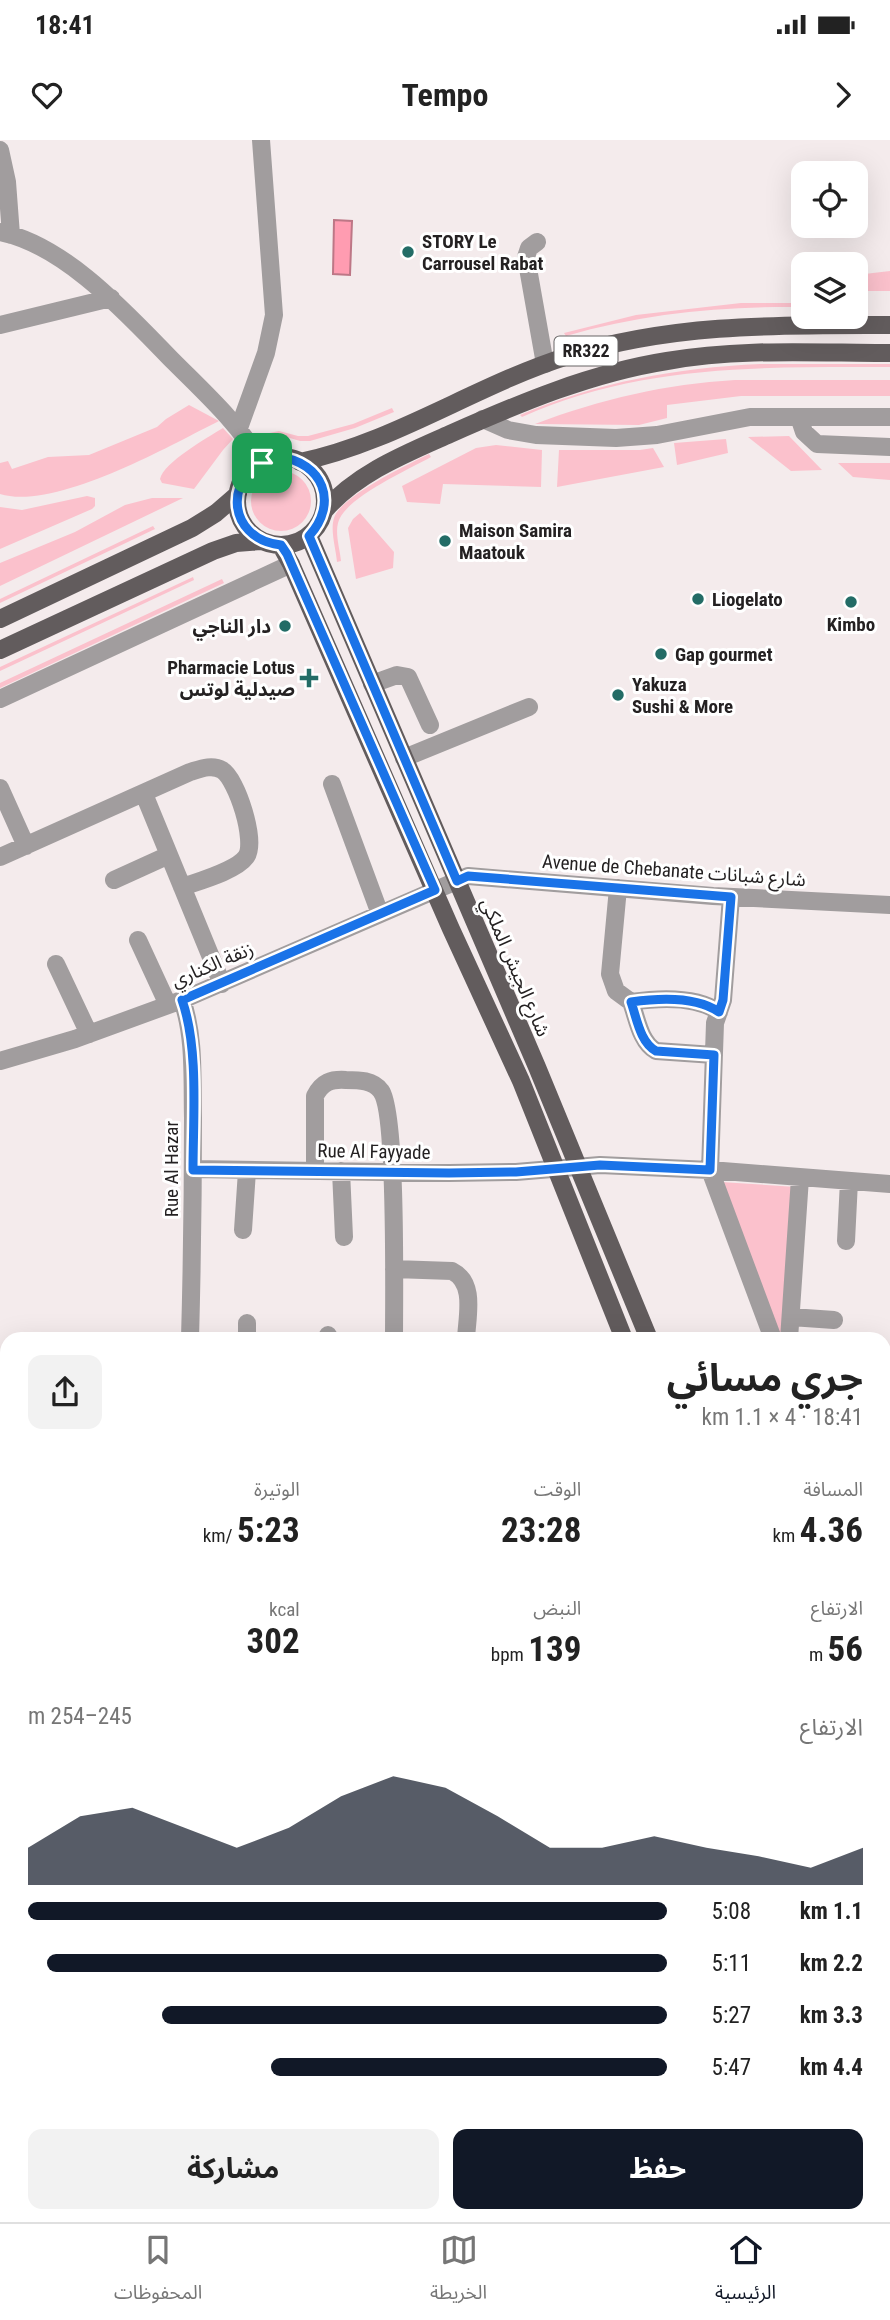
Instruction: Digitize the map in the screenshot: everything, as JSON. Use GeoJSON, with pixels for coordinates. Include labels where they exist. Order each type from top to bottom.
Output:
{"type":"FeatureCollection","features":[{"type":"Feature","properties":{"kind":"main road","name":"RR322"},"geometry":{"type":"LineString","coordinates":[[262,463],[279,457],[300,462],[357,447],[545,364],[634,340],[713,328],[890,325]]}},
{"type":"Feature","properties":{"kind":"main road","name":"RR322"},"geometry":{"type":"LineString","coordinates":[[309,536],[324,511],[346,489],[371,472],[483,419],[596,376],[668,360],[740,353],[890,353]]}},
{"type":"Feature","properties":{"kind":"main road"},"geometry":{"type":"LineString","coordinates":[[300,462],[316,474],[321,482],[324,511]]}},
{"type":"Feature","properties":{"kind":"main road"},"geometry":{"type":"LineString","coordinates":[[0,619],[192,528],[216,513],[237,494],[245,476],[262,463]]}},
{"type":"Feature","properties":{"kind":"main road"},"geometry":{"type":"LineString","coordinates":[[237,494],[242,521],[261,541]]}},
{"type":"Feature","properties":{"kind":"main road"},"geometry":{"type":"LineString","coordinates":[[0,650],[213,551],[236,543],[261,541],[291,544],[309,536]]}},
{"type":"Feature","properties":{"kind":"main road","name":"شارع الجيش الملكي"},"geometry":{"type":"LineString","coordinates":[[309,536],[579,1167],[646,1332]]}},
{"type":"Feature","properties":{"kind":"main road"},"geometry":{"type":"LineString","coordinates":[[281,545],[521,1081],[621,1332]]}},
{"type":"Feature","properties":{"kind":"street"},"geometry":{"type":"LineString","coordinates":[[239,428],[266,353],[274,315],[261,140]]}},
{"type":"Feature","properties":{"kind":"street"},"geometry":{"type":"LineString","coordinates":[[0,150],[7,182],[6,234],[40,247],[111,298],[239,428],[262,463]]}},
{"type":"Feature","properties":{"kind":"street"},"geometry":{"type":"LineString","coordinates":[[537,242],[529,248],[526,257],[545,364]]}},
{"type":"Feature","properties":{"kind":"street"},"geometry":{"type":"LineString","coordinates":[[0,325],[111,298]]}},
{"type":"Feature","properties":{"kind":"street"},"geometry":{"type":"LineString","coordinates":[[483,419],[508,430],[536,435],[616,438],[657,435],[750,417],[890,417]]}},
{"type":"Feature","properties":{"kind":"street"},"geometry":{"type":"LineString","coordinates":[[799,417],[808,437],[817,444],[890,447]]}},
{"type":"Feature","properties":{"kind":"street"},"geometry":{"type":"LineString","coordinates":[[0,699],[291,564]]}},
{"type":"Feature","properties":{"kind":"street"},"geometry":{"type":"LineString","coordinates":[[372,684],[397,675],[408,677],[430,725]]}},
{"type":"Feature","properties":{"kind":"street"},"geometry":{"type":"LineString","coordinates":[[404,758],[529,707]]}},
{"type":"Feature","properties":{"kind":"street"},"geometry":{"type":"LineString","coordinates":[[0,857],[203,768],[223,771],[233,785],[247,826],[251,842],[249,851],[246,858],[233,866],[182,887]]}},
{"type":"Feature","properties":{"kind":"street"},"geometry":{"type":"LineString","coordinates":[[332,784],[380,914]]}},
{"type":"Feature","properties":{"kind":"street"},"geometry":{"type":"LineString","coordinates":[[0,788],[26,846]]}},
{"type":"Feature","properties":{"kind":"street"},"geometry":{"type":"LineString","coordinates":[[144,794],[222,984]]}},
{"type":"Feature","properties":{"kind":"street"},"geometry":{"type":"LineString","coordinates":[[114,880],[169,855]]}},
{"type":"Feature","properties":{"kind":"street","name":"Avenue de Chebanate شارع شبانات"},"geometry":{"type":"LineString","coordinates":[[435,890],[468,876],[731,897],[890,905]]}},
{"type":"Feature","properties":{"kind":"street"},"geometry":{"type":"LineString","coordinates":[[618,888],[610,974],[616,991],[631,1002],[646,1043],[651,1048],[656,1051],[714,1055]]}},
{"type":"Feature","properties":{"kind":"street","name":"زنقة الكناري"},"geometry":{"type":"LineString","coordinates":[[0,1061],[89,1034],[175,1003],[435,890]]}},
{"type":"Feature","properties":{"kind":"street"},"geometry":{"type":"LineString","coordinates":[[731,897],[723,1000],[715,1023],[710,1170],[770,1332]]}},
{"type":"Feature","properties":{"kind":"street","name":"Rue Al Hazar"},"geometry":{"type":"LineString","coordinates":[[138,940],[175,1003],[188,1017],[192,1052],[193,1170],[190,1332]]}},
{"type":"Feature","properties":{"kind":"street"},"geometry":{"type":"LineString","coordinates":[[56,964],[89,1034]]}},
{"type":"Feature","properties":{"kind":"street"},"geometry":{"type":"LineString","coordinates":[[631,1002],[662,1000],[703,1003],[719,1012]]}},
{"type":"Feature","properties":{"kind":"street"},"geometry":{"type":"LineString","coordinates":[[315,1171],[315,1096],[319,1089],[327,1082],[346,1080],[366,1081],[374,1085],[385,1098],[392,1173],[394,1332]]}},
{"type":"Feature","properties":{"kind":"street","name":"Rue Al Fayyade"},"geometry":{"type":"LineString","coordinates":[[193,1170],[392,1173],[555,1170],[600,1165],[710,1170],[890,1184]]}},
{"type":"Feature","properties":{"kind":"street"},"geometry":{"type":"LineString","coordinates":[[243,1230],[247,1171]]}},
{"type":"Feature","properties":{"kind":"street"},"geometry":{"type":"LineString","coordinates":[[341,1171],[344,1237]]}},
{"type":"Feature","properties":{"kind":"street"},"geometry":{"type":"LineString","coordinates":[[790,1332],[800,1178]]}},
{"type":"Feature","properties":{"kind":"street"},"geometry":{"type":"LineString","coordinates":[[846,1241],[849,1181]]}},
{"type":"Feature","properties":{"kind":"street"},"geometry":{"type":"LineString","coordinates":[[394,1269],[452,1271],[460,1275],[466,1282],[468,1292],[467,1332]]}},
{"type":"Feature","properties":{"kind":"street"},"geometry":{"type":"LineString","coordinates":[[791,1317],[834,1320]]}},
{"type":"Feature","properties":{"kind":"shaded area"},"geometry":{"type":"Polygon","coordinates":[[[334,220],[352,221],[350,275],[333,274],[334,220]]]}},
{"type":"Feature","properties":{"kind":"shaded area"},"geometry":{"type":"Polygon","coordinates":[[[890,271],[890,291],[868,291],[868,274],[890,271]]]}},
{"type":"Feature","properties":{"kind":"shaded area"},"geometry":{"type":"Polygon","coordinates":[[[741,303],[791,303],[791,307],[683,312],[566,336],[564,333],[636,315],[741,303]]]}},
{"type":"Feature","properties":{"kind":"shaded area"},"geometry":{"type":"Polygon","coordinates":[[[760,364],[890,364],[890,367],[796,367],[703,372],[611,387],[522,417],[520,415],[608,385],[668,373],[760,364]]]}},
{"type":"Feature","properties":{"kind":"shaded area"},"geometry":{"type":"Polygon","coordinates":[[[735,380],[890,380],[890,396],[741,396],[667,405],[667,418],[639,425],[535,424],[634,394],[735,380]]]}},
{"type":"Feature","properties":{"kind":"shaded area"},"geometry":{"type":"Polygon","coordinates":[[[189,405],[219,421],[142,460],[80,485],[23,497],[0,494],[0,463],[8,461],[12,469],[48,457],[89,455],[157,427],[189,405]]]}},
{"type":"Feature","properties":{"kind":"shaded area"},"geometry":{"type":"Polygon","coordinates":[[[392,408],[394,412],[355,428],[310,441],[280,435],[256,440],[255,436],[279,431],[308,436],[353,424],[392,408]]]}},
{"type":"Feature","properties":{"kind":"shaded area"},"geometry":{"type":"Polygon","coordinates":[[[223,428],[233,439],[194,489],[162,483],[160,479],[169,465],[223,428]]]}},
{"type":"Feature","properties":{"kind":"shaded area"},"geometry":{"type":"Polygon","coordinates":[[[789,436],[822,470],[791,471],[748,437],[789,436]]]}},
{"type":"Feature","properties":{"kind":"shaded area"},"geometry":{"type":"Polygon","coordinates":[[[726,439],[728,453],[677,465],[674,443],[726,439]]]}},
{"type":"Feature","properties":{"kind":"shaded area"},"geometry":{"type":"Polygon","coordinates":[[[496,445],[542,450],[541,487],[443,484],[440,504],[407,502],[402,486],[476,448],[496,445]]]}},
{"type":"Feature","properties":{"kind":"shaded area"},"geometry":{"type":"Polygon","coordinates":[[[653,448],[664,467],[557,487],[559,450],[653,448]]]}},
{"type":"Feature","properties":{"kind":"shaded area"},"geometry":{"type":"Polygon","coordinates":[[[429,454],[431,457],[364,495],[343,514],[337,527],[341,561],[337,562],[333,529],[334,518],[339,509],[361,491],[429,454]]]}},
{"type":"Feature","properties":{"kind":"shaded area"},"geometry":{"type":"Polygon","coordinates":[[[838,463],[890,463],[890,480],[853,477],[838,463]]]}},
{"type":"Feature","properties":{"kind":"shaded area"},"geometry":{"type":"Polygon","coordinates":[[[275,471],[287,471],[306,484],[311,501],[309,513],[298,526],[287,531],[275,531],[256,518],[251,507],[251,495],[264,476],[275,471]]]}},
{"type":"Feature","properties":{"kind":"shaded area"},"geometry":{"type":"Polygon","coordinates":[[[87,496],[95,498],[95,506],[92,509],[0,549],[0,507],[22,510],[87,496]]]}},
{"type":"Feature","properties":{"kind":"shaded area"},"geometry":{"type":"Polygon","coordinates":[[[152,498],[183,498],[0,586],[0,563],[75,532],[125,505],[152,498]]]}},
{"type":"Feature","properties":{"kind":"shaded area"},"geometry":{"type":"Polygon","coordinates":[[[360,513],[394,552],[393,568],[356,579],[348,528],[360,513]]]}},
{"type":"Feature","properties":{"kind":"shaded area"},"geometry":{"type":"Polygon","coordinates":[[[153,526],[155,529],[0,603],[0,599],[153,526]]]}},
{"type":"Feature","properties":{"kind":"shaded area"},"geometry":{"type":"Polygon","coordinates":[[[193,577],[194,580],[0,671],[0,667],[193,577]]]}},
{"type":"Feature","properties":{"kind":"shaded area"},"geometry":{"type":"Polygon","coordinates":[[[222,579],[224,583],[0,688],[0,683],[222,579]]]}},
{"type":"Feature","properties":{"kind":"shaded area"},"geometry":{"type":"Polygon","coordinates":[[[721,1182],[796,1187],[782,1332],[778,1332],[721,1182]]]}},
{"type":"Feature","properties":{"kind":"place","name":"STORY Le Carrousel Rabat"},"geometry":{"type":"Point","coordinates":[408,252]}},
{"type":"Feature","properties":{"kind":"place","name":"Maison Samira Maatouk"},"geometry":{"type":"Point","coordinates":[445,541]}},
{"type":"Feature","properties":{"kind":"place","name":"Liogelato"},"geometry":{"type":"Point","coordinates":[698,599]}},
{"type":"Feature","properties":{"kind":"place","name":"Kimbo"},"geometry":{"type":"Point","coordinates":[851,602]}},
{"type":"Feature","properties":{"kind":"place","name":"دار الناجي"},"geometry":{"type":"Point","coordinates":[285,626]}},
{"type":"Feature","properties":{"kind":"place","name":"Gap gourmet"},"geometry":{"type":"Point","coordinates":[661,654]}},
{"type":"Feature","properties":{"kind":"place","name":"Pharmacie Lotus صيدلية لوتس"},"geometry":{"type":"Point","coordinates":[309,678]}},
{"type":"Feature","properties":{"kind":"place","name":"Yakuza Sushi & More"},"geometry":{"type":"Point","coordinates":[618,695]}},
{"type":"Feature","properties":{"kind":"route"},"geometry":{"type":"LineString","coordinates":[[279,457],[290,458],[309,467],[321,482],[324,511],[309,536],[457,881],[468,876],[731,897],[723,1000],[719,1012],[703,1003],[662,1000],[631,1002],[646,1043],[651,1048],[656,1051],[714,1055],[710,1170],[600,1165],[555,1170],[449,1173],[193,1170],[192,1052],[188,1017],[182,1000],[435,890],[287,554],[281,545],[261,541],[242,521],[237,494],[240,485],[251,469],[262,463],[279,457]]}}]}
